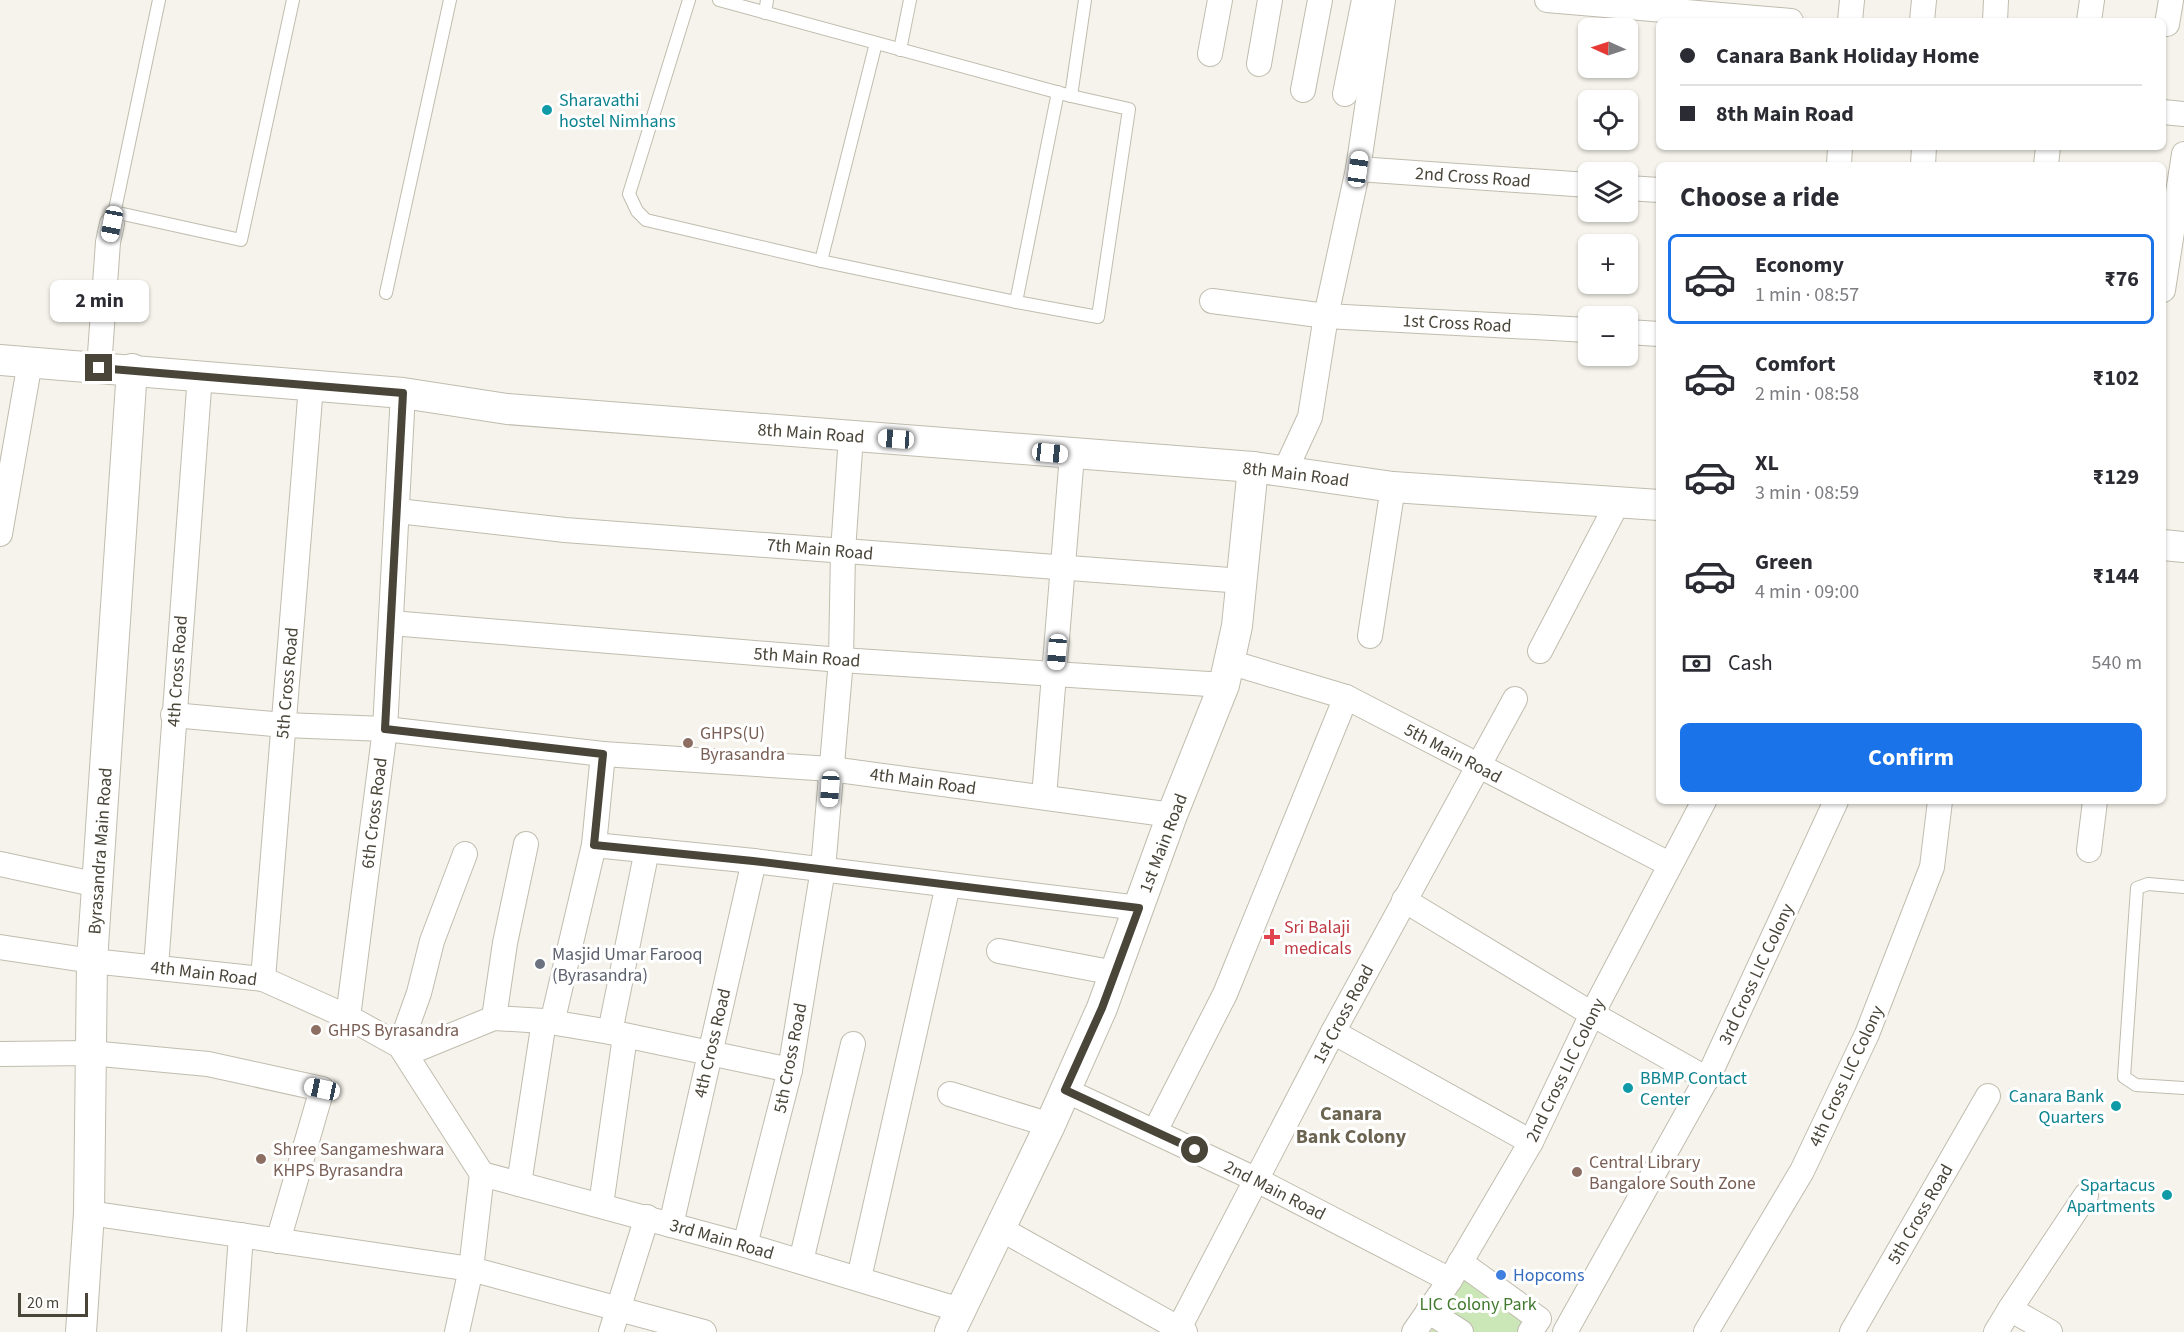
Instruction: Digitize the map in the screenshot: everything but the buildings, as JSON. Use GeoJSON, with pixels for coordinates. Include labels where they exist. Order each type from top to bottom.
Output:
{"type":"FeatureCollection","features":[{"type":"Feature","properties":{"kind":"street"},"geometry":{"type":"LineString","coordinates":[[1210,54],[1220,0]]}},
{"type":"Feature","properties":{"kind":"street"},"geometry":{"type":"LineString","coordinates":[[1259,64],[1270,0]]}},
{"type":"Feature","properties":{"kind":"street"},"geometry":{"type":"LineString","coordinates":[[1303,90],[1320,0]]}},
{"type":"Feature","properties":{"kind":"street"},"geometry":{"type":"LineString","coordinates":[[1345,93],[1364,0]]}},
{"type":"Feature","properties":{"kind":"street"},"geometry":{"type":"LineString","coordinates":[[1285,471],[1308,426],[1326,316],[1358,169],[1383,0]]}},
{"type":"Feature","properties":{"kind":"street"},"geometry":{"type":"LineString","coordinates":[[1547,0],[1756,18]]}},
{"type":"Feature","properties":{"kind":"street"},"geometry":{"type":"LineString","coordinates":[[1850,18],[1852,0]]}},
{"type":"Feature","properties":{"kind":"street"},"geometry":{"type":"LineString","coordinates":[[1922,18],[1924,0]]}},
{"type":"Feature","properties":{"kind":"street"},"geometry":{"type":"LineString","coordinates":[[1995,18],[1996,0]]}},
{"type":"Feature","properties":{"kind":"street"},"geometry":{"type":"LineString","coordinates":[[2089,18],[2092,0]]}},
{"type":"Feature","properties":{"kind":"street"},"geometry":{"type":"LineString","coordinates":[[2167,24],[2171,0]]}},
{"type":"Feature","properties":{"kind":"street"},"geometry":{"type":"LineString","coordinates":[[2166,112],[2184,114]]}},
{"type":"Feature","properties":{"kind":"street"},"geometry":{"type":"LineString","coordinates":[[2166,271],[2184,154]]}},
{"type":"Feature","properties":{"kind":"street","name":"2nd Cross Road"},"geometry":{"type":"LineString","coordinates":[[1358,169],[1578,184]]}},
{"type":"Feature","properties":{"kind":"street"},"geometry":{"type":"LineString","coordinates":[[1638,189],[1656,190]]}},
{"type":"Feature","properties":{"kind":"street"},"geometry":{"type":"LineString","coordinates":[[99,368],[108,242],[113,218]]}},
{"type":"Feature","properties":{"kind":"street","name":"1st Cross Road"},"geometry":{"type":"LineString","coordinates":[[1212,301],[1326,316],[1578,329]]}},
{"type":"Feature","properties":{"kind":"street"},"geometry":{"type":"LineString","coordinates":[[1638,333],[1656,334]]}},
{"type":"Feature","properties":{"kind":"street","name":"8th Main Road"},"geometry":{"type":"LineString","coordinates":[[0,360],[132,369],[403,393],[507,409],[1072,455],[1253,467],[1394,487],[1656,505]]}},
{"type":"Feature","properties":{"kind":"street"},"geometry":{"type":"LineString","coordinates":[[0,534],[30,362]]}},
{"type":"Feature","properties":{"kind":"street","name":"Byrasandra Main Road"},"geometry":{"type":"LineString","coordinates":[[81,1332],[89,1213],[92,961],[132,369]]}},
{"type":"Feature","properties":{"kind":"street","name":"4th Cross Road"},"geometry":{"type":"LineString","coordinates":[[156,967],[200,375]]}},
{"type":"Feature","properties":{"kind":"street","name":"5th Cross Road"},"geometry":{"type":"LineString","coordinates":[[263,980],[311,386]]}},
{"type":"Feature","properties":{"kind":"street","name":"6th Cross Road"},"geometry":{"type":"LineString","coordinates":[[348,1017],[385,729],[403,393]]}},
{"type":"Feature","properties":{"kind":"street","name":"5th Cross Road"},"geometry":{"type":"LineString","coordinates":[[746,1245],[790,1070],[824,869],[841,660],[843,551],[851,436]]}},
{"type":"Feature","properties":{"kind":"street"},"geometry":{"type":"LineString","coordinates":[[1044,797],[1072,455]]}},
{"type":"Feature","properties":{"kind":"street","name":"1st Main Road"},"geometry":{"type":"LineString","coordinates":[[955,1321],[1050,1125],[1102,1008],[1172,815],[1227,674],[1243,581],[1253,467]]}},
{"type":"Feature","properties":{"kind":"street"},"geometry":{"type":"LineString","coordinates":[[1371,636],[1394,487]]}},
{"type":"Feature","properties":{"kind":"street"},"geometry":{"type":"LineString","coordinates":[[1540,651],[1618,501]]}},
{"type":"Feature","properties":{"kind":"street","name":"7th Main Road"},"geometry":{"type":"LineString","coordinates":[[398,511],[565,530],[1243,581]]}},
{"type":"Feature","properties":{"kind":"street"},"geometry":{"type":"LineString","coordinates":[[2166,545],[2184,547]]}},
{"type":"Feature","properties":{"kind":"street","name":"5th Main Road"},"geometry":{"type":"LineString","coordinates":[[391,623],[841,660],[1055,674],[1227,674],[1346,697],[1669,864]]}},
{"type":"Feature","properties":{"kind":"street"},"geometry":{"type":"LineString","coordinates":[[1155,1131],[1225,994],[1346,697]]}},
{"type":"Feature","properties":{"kind":"street","name":"1st Cross Road"},"geometry":{"type":"LineString","coordinates":[[1181,1331],[1255,1179],[1404,900],[1515,699]]}},
{"type":"Feature","properties":{"kind":"street","name":"4th Main Road"},"geometry":{"type":"LineString","coordinates":[[173,715],[284,725],[385,729],[603,754],[831,769],[1172,815]]}},
{"type":"Feature","properties":{"kind":"street"},"geometry":{"type":"LineString","coordinates":[[519,1184],[548,1022],[594,845],[603,754]]}},
{"type":"Feature","properties":{"kind":"street","name":"2nd Cross LIC Colony"},"geometry":{"type":"LineString","coordinates":[[1414,1332],[1455,1271],[1531,1142],[1592,1014],[1702,804]]}},
{"type":"Feature","properties":{"kind":"street","name":"3rd Cross LIC Colony"},"geometry":{"type":"LineString","coordinates":[[1565,1332],[1707,1079],[1835,804]]}},
{"type":"Feature","properties":{"kind":"street","name":"4th Cross LIC Colony"},"geometry":{"type":"LineString","coordinates":[[1706,1332],[1802,1172],[1867,1034],[1932,867],[1940,804]]}},
{"type":"Feature","properties":{"kind":"street"},"geometry":{"type":"LineString","coordinates":[[2089,850],[2094,804]]}},
{"type":"Feature","properties":{"kind":"street"},"geometry":{"type":"LineString","coordinates":[[494,1018],[505,943],[526,844]]}},
{"type":"Feature","properties":{"kind":"street"},"geometry":{"type":"LineString","coordinates":[[594,845],[824,869],[1139,908]]}},
{"type":"Feature","properties":{"kind":"street"},"geometry":{"type":"LineString","coordinates":[[601,1205],[618,1034],[647,850]]}},
{"type":"Feature","properties":{"kind":"street"},"geometry":{"type":"LineString","coordinates":[[403,1050],[432,941],[465,854]]}},
{"type":"Feature","properties":{"kind":"street","name":"4th Cross Road"},"geometry":{"type":"LineString","coordinates":[[671,1225],[753,861]]}},
{"type":"Feature","properties":{"kind":"street"},"geometry":{"type":"LineString","coordinates":[[0,864],[98,885]]}},
{"type":"Feature","properties":{"kind":"street"},"geometry":{"type":"LineString","coordinates":[[859,1278],[948,885]]}},
{"type":"Feature","properties":{"kind":"street"},"geometry":{"type":"LineString","coordinates":[[1404,900],[1592,1014],[1707,1079]]}},
{"type":"Feature","properties":{"kind":"street","name":"4th Main Road"},"geometry":{"type":"LineString","coordinates":[[0,947],[92,961],[263,980],[348,1017],[403,1050],[482,1174]]}},
{"type":"Feature","properties":{"kind":"street"},"geometry":{"type":"LineString","coordinates":[[999,951],[1115,973]]}},
{"type":"Feature","properties":{"kind":"street"},"geometry":{"type":"LineString","coordinates":[[403,1050],[494,1018],[548,1022],[618,1034],[790,1070]]}},
{"type":"Feature","properties":{"kind":"street"},"geometry":{"type":"LineString","coordinates":[[1333,1032],[1531,1142]]}},
{"type":"Feature","properties":{"kind":"street"},"geometry":{"type":"LineString","coordinates":[[801,1261],[853,1044]]}},
{"type":"Feature","properties":{"kind":"street"},"geometry":{"type":"LineString","coordinates":[[0,1054],[90,1053],[208,1064],[322,1089],[278,1241]]}},
{"type":"Feature","properties":{"kind":"street","name":"2nd Main Road"},"geometry":{"type":"LineString","coordinates":[[1065,1090],[1455,1271],[1539,1319],[1530,1332]]}},
{"type":"Feature","properties":{"kind":"street"},"geometry":{"type":"LineString","coordinates":[[950,1094],[1050,1125]]}},
{"type":"Feature","properties":{"kind":"street","name":"5th Cross Road"},"geometry":{"type":"LineString","coordinates":[[1852,1332],[1988,1096]]}},
{"type":"Feature","properties":{"kind":"street"},"geometry":{"type":"LineString","coordinates":[[458,1332],[471,1269],[482,1174]]}},
{"type":"Feature","properties":{"kind":"street","name":"3rd Main Road"},"geometry":{"type":"LineString","coordinates":[[482,1174],[647,1217],[859,1278],[955,1321]]}},
{"type":"Feature","properties":{"kind":"street"},"geometry":{"type":"LineString","coordinates":[[1996,1332],[2086,1195]]}},
{"type":"Feature","properties":{"kind":"street"},"geometry":{"type":"LineString","coordinates":[[89,1213],[471,1269],[704,1332]]}},
{"type":"Feature","properties":{"kind":"street"},"geometry":{"type":"LineString","coordinates":[[611,1332],[647,1217]]}},
{"type":"Feature","properties":{"kind":"street"},"geometry":{"type":"LineString","coordinates":[[1001,1229],[1181,1331]]}},
{"type":"Feature","properties":{"kind":"street"},"geometry":{"type":"LineString","coordinates":[[234,1326],[242,1235]]}},
{"type":"Feature","properties":{"kind":"street"},"geometry":{"type":"LineString","coordinates":[[2010,1309],[2050,1332]]}},
{"type":"Feature","properties":{"kind":"street"},"geometry":{"type":"LineString","coordinates":[[1428,1311],[1461,1332]]}},
{"type":"Feature","properties":{"kind":"lane"},"geometry":{"type":"LineString","coordinates":[[159,0],[113,218],[241,240],[293,0]]}},
{"type":"Feature","properties":{"kind":"lane"},"geometry":{"type":"LineString","coordinates":[[386,293],[450,0]]}},
{"type":"Feature","properties":{"kind":"lane"},"geometry":{"type":"LineString","coordinates":[[689,0],[629,194],[637,211],[646,220],[1016,303],[1098,317],[1129,109],[900,50],[766,6],[719,0]]}},
{"type":"Feature","properties":{"kind":"lane"},"geometry":{"type":"LineString","coordinates":[[900,50],[910,0]]}},
{"type":"Feature","properties":{"kind":"lane"},"geometry":{"type":"LineString","coordinates":[[1016,303],[1085,0]]}},
{"type":"Feature","properties":{"kind":"lane"},"geometry":{"type":"LineString","coordinates":[[822,261],[876,43]]}},
{"type":"Feature","properties":{"kind":"lane"},"geometry":{"type":"LineString","coordinates":[[2184,887],[2148,884],[2137,888],[2124,1077],[2136,1085],[2184,1088]]}},
{"type":"Feature","properties":{"kind":"green space","name":"LIC Colony Park"},"geometry":{"type":"Polygon","coordinates":[[[1469,1267],[1551,1317],[1542,1332],[1430,1332],[1469,1267]]]}},
{"type":"Feature","properties":{"kind":"place","name":"Sharavathi hostel Nimhans"},"geometry":{"type":"Point","coordinates":[547,110]}},
{"type":"Feature","properties":{"kind":"place","name":"GHPS(U) Byrasandra"},"geometry":{"type":"Point","coordinates":[688,743]}},
{"type":"Feature","properties":{"kind":"place","name":"Sri Balaji medicals"},"geometry":{"type":"Point","coordinates":[1272,937]}},
{"type":"Feature","properties":{"kind":"place","name":"Masjid Umar Farooq (Byrasandra)"},"geometry":{"type":"Point","coordinates":[540,964]}},
{"type":"Feature","properties":{"kind":"place","name":"GHPS Byrasandra"},"geometry":{"type":"Point","coordinates":[316,1030]}},
{"type":"Feature","properties":{"kind":"place","name":"BBMP Contact Center"},"geometry":{"type":"Point","coordinates":[1628,1088]}},
{"type":"Feature","properties":{"kind":"place","name":"Canara Bank Quarters"},"geometry":{"type":"Point","coordinates":[2116,1106]}},
{"type":"Feature","properties":{"kind":"place","name":"Shree Sangameshwara KHPS Byrasandra"},"geometry":{"type":"Point","coordinates":[261,1159]}},
{"type":"Feature","properties":{"kind":"place","name":"Central Library Bangalore South Zone"},"geometry":{"type":"Point","coordinates":[1577,1172]}},
{"type":"Feature","properties":{"kind":"place","name":"Spartacus Apartments"},"geometry":{"type":"Point","coordinates":[2167,1195]}},
{"type":"Feature","properties":{"kind":"place","name":"Hopcoms"},"geometry":{"type":"Point","coordinates":[1501,1275]}},
{"type":"Feature","properties":{"kind":"district","name":"Canara Bank Colony"},"geometry":{"type":"Point","coordinates":[1351,1124]}},
{"type":"Feature","properties":{"kind":"route"},"geometry":{"type":"LineString","coordinates":[[99,368],[403,393],[385,729],[603,754],[594,845],[753,861],[1139,908],[1102,1008],[1065,1090],[1195,1150]]}}]}
